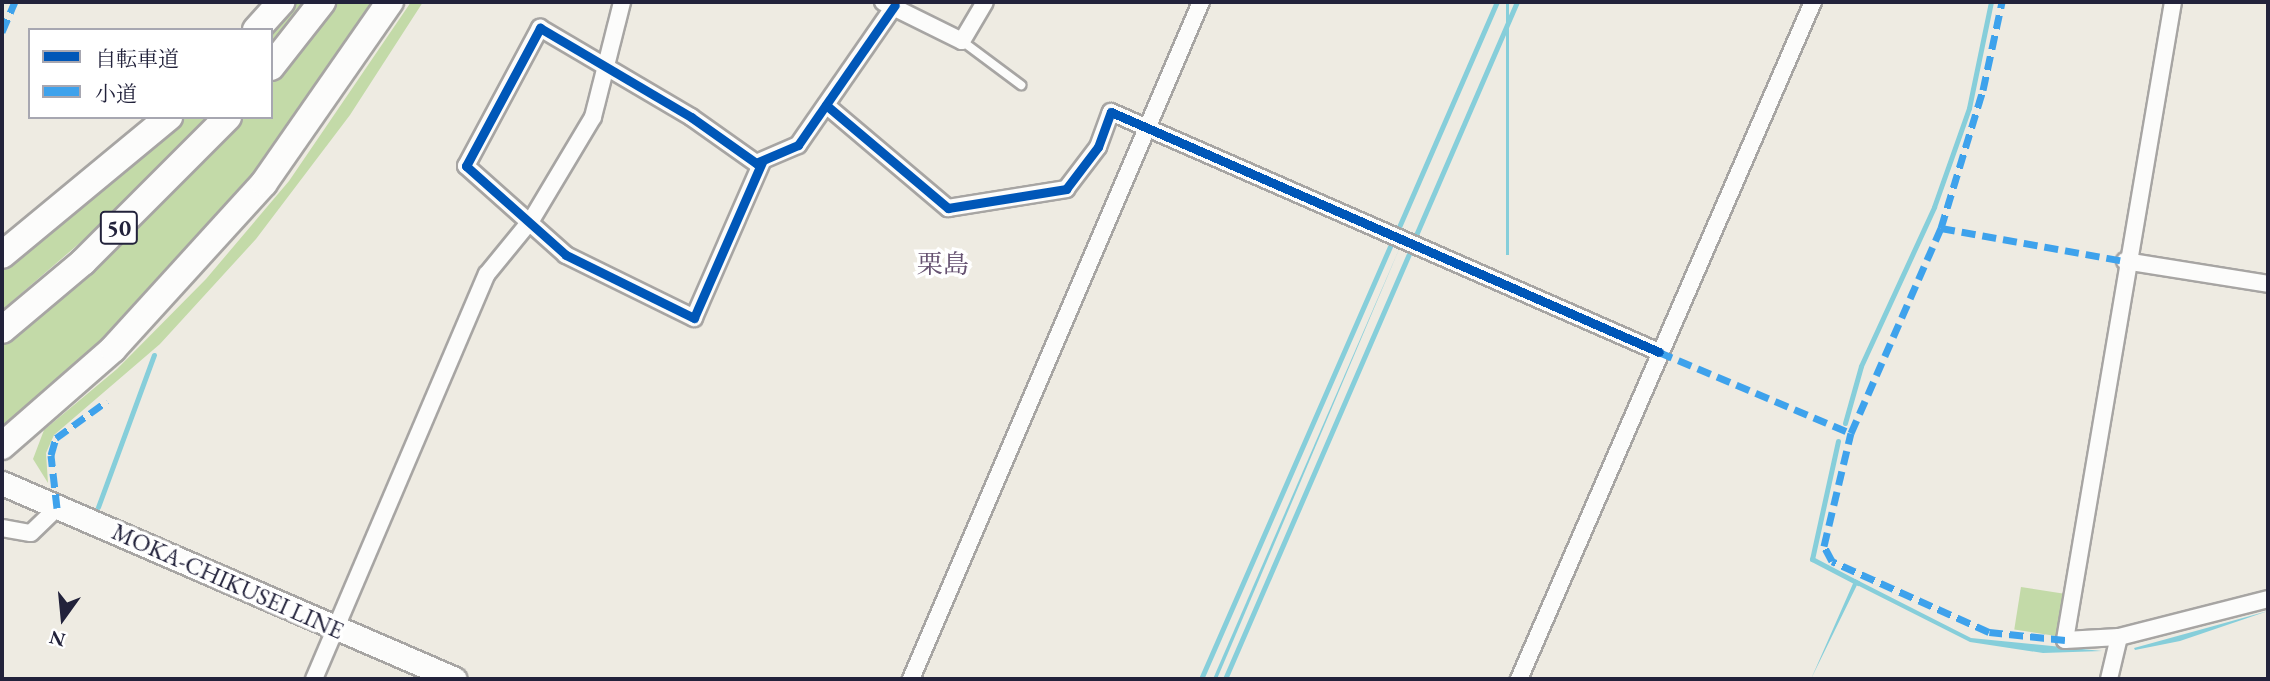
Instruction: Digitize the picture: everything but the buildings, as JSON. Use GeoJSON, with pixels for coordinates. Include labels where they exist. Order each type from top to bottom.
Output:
{"type":"FeatureCollection","features":[{"type":"Feature","properties":{"kind":"highway"},"geometry":{"type":"LineString","coordinates":[[258,28],[281,2]]}},
{"type":"Feature","properties":{"kind":"highway"},"geometry":{"type":"LineString","coordinates":[[273,64],[322,2]]}},
{"type":"Feature","properties":{"kind":"highway"},"geometry":{"type":"LineString","coordinates":[[2,446],[113,349],[264,183],[390,2]]}},
{"type":"Feature","properties":{"kind":"highway"},"geometry":{"type":"LineString","coordinates":[[2,255],[167,119]]}},
{"type":"Feature","properties":{"kind":"highway","name":"50"},"geometry":{"type":"LineString","coordinates":[[2,330],[83,262],[226,119]]}},
{"type":"Feature","properties":{"kind":"main road","name":"MOKA-CHIKUSEI LINE"},"geometry":{"type":"LineString","coordinates":[[2,483],[454,679]]}},
{"type":"Feature","properties":{"kind":"street"},"geometry":{"type":"LineString","coordinates":[[313,679],[487,274],[532,219],[593,117],[622,2]]}},
{"type":"Feature","properties":{"kind":"street"},"geometry":{"type":"LineString","coordinates":[[762,162],[540,28],[466,166],[532,219],[566,255],[694,318],[762,162],[798,145],[889,4],[962,41],[985,2]]}},
{"type":"Feature","properties":{"kind":"street"},"geometry":{"type":"LineString","coordinates":[[911,679],[1201,2]]}},
{"type":"Feature","properties":{"kind":"street"},"geometry":{"type":"LineString","coordinates":[[1519,679],[1813,2]]}},
{"type":"Feature","properties":{"kind":"street"},"geometry":{"type":"LineString","coordinates":[[2173,2],[2124,261],[2065,640],[2119,637],[2268,599]]}},
{"type":"Feature","properties":{"kind":"street"},"geometry":{"type":"LineString","coordinates":[[826,105],[948,208],[1066,189],[1098,147],[1111,112],[1659,352]]}},
{"type":"Feature","properties":{"kind":"street"},"geometry":{"type":"LineString","coordinates":[[2124,261],[2268,284]]}},
{"type":"Feature","properties":{"kind":"street"},"geometry":{"type":"LineString","coordinates":[[2,528],[31,533],[57,508]]}},
{"type":"Feature","properties":{"kind":"street"},"geometry":{"type":"LineString","coordinates":[[2109,679],[2119,637]]}},
{"type":"Feature","properties":{"kind":"lane"},"geometry":{"type":"LineString","coordinates":[[962,41],[1021,85]]}},
{"type":"Feature","properties":{"kind":"green space"},"geometry":{"type":"Polygon","coordinates":[[[297,2],[310,2],[273,46],[273,28],[297,2]]]}},
{"type":"Feature","properties":{"kind":"green space"},"geometry":{"type":"Polygon","coordinates":[[[335,2],[382,2],[312,108],[127,324],[2,430],[2,346],[133,232],[241,119],[273,119],[273,81],[335,2]]]}},
{"type":"Feature","properties":{"kind":"green space"},"geometry":{"type":"Polygon","coordinates":[[[411,2],[423,2],[350,115],[256,239],[160,344],[54,435],[46,453],[48,483],[33,459],[44,430],[117,369],[206,279],[289,181],[411,2]]]}},
{"type":"Feature","properties":{"kind":"green space"},"geometry":{"type":"Polygon","coordinates":[[[179,119],[209,119],[132,198],[2,310],[2,265],[179,119]]]}},
{"type":"Feature","properties":{"kind":"green space"},"geometry":{"type":"Polygon","coordinates":[[[2021,587],[2067,594],[2061,637],[2014,629],[2021,587]]]}},
{"type":"Feature","properties":{"kind":"water"},"geometry":{"type":"Polygon","coordinates":[[[1506,2],[1509,2],[1509,255],[1506,255],[1506,2]]]}},
{"type":"Feature","properties":{"kind":"water"},"geometry":{"type":"Polygon","coordinates":[[[1400,247],[1217,679],[1213,679],[1400,247]]]}},
{"type":"Feature","properties":{"kind":"water"},"geometry":{"type":"Polygon","coordinates":[[[1855,579],[1971,638],[2102,651],[2043,653],[1970,642],[1857,585],[1811,679],[1855,579]]]}},
{"type":"Feature","properties":{"kind":"water"},"geometry":{"type":"Polygon","coordinates":[[[2268,611],[2180,641],[2135,650],[2134,648],[2268,611]]]}},
{"type":"Feature","properties":{"kind":"waterway"},"geometry":{"type":"LineString","coordinates":[[1399,227],[1497,2]]}},
{"type":"Feature","properties":{"kind":"waterway"},"geometry":{"type":"LineString","coordinates":[[1416,235],[1517,2]]}},
{"type":"Feature","properties":{"kind":"waterway"},"geometry":{"type":"LineString","coordinates":[[1845,423],[1861,366],[1934,207],[1969,108],[1991,2]]}},
{"type":"Feature","properties":{"kind":"waterway"},"geometry":{"type":"LineString","coordinates":[[1201,679],[1391,245]]}},
{"type":"Feature","properties":{"kind":"waterway"},"geometry":{"type":"LineString","coordinates":[[1225,679],[1410,252]]}},
{"type":"Feature","properties":{"kind":"waterway"},"geometry":{"type":"LineString","coordinates":[[98,507],[154,355]]}},
{"type":"Feature","properties":{"kind":"waterway"},"geometry":{"type":"LineString","coordinates":[[1838,441],[1812,559],[1858,583]]}},
{"type":"Feature","properties":{"kind":"marked path"},"geometry":{"type":"LineString","coordinates":[[2,32],[15,2]]}},
{"type":"Feature","properties":{"kind":"marked path"},"geometry":{"type":"LineString","coordinates":[[1941,228],[1983,90],[2002,2]]}},
{"type":"Feature","properties":{"kind":"marked path"},"geometry":{"type":"LineString","coordinates":[[2065,640],[1989,632],[1832,561],[1824,546],[1851,433],[1941,228],[2125,261]]}},
{"type":"Feature","properties":{"kind":"marked path"},"geometry":{"type":"LineString","coordinates":[[1659,352],[1851,433]]}},
{"type":"Feature","properties":{"kind":"marked path"},"geometry":{"type":"LineString","coordinates":[[57,508],[51,455],[56,438],[107,401]]}},
{"type":"Feature","properties":{"kind":"cycle path"},"geometry":{"type":"LineString","coordinates":[[762,162],[694,318],[566,255],[466,166],[540,28],[691,117],[756,163],[798,145],[895,5]]}},
{"type":"Feature","properties":{"kind":"cycle path"},"geometry":{"type":"LineString","coordinates":[[826,105],[948,208],[1066,189],[1098,147],[1111,112],[1659,352]]}},
{"type":"Feature","properties":{"kind":"district","name":"栗島"},"geometry":{"type":"Point","coordinates":[943,265]}}]}
